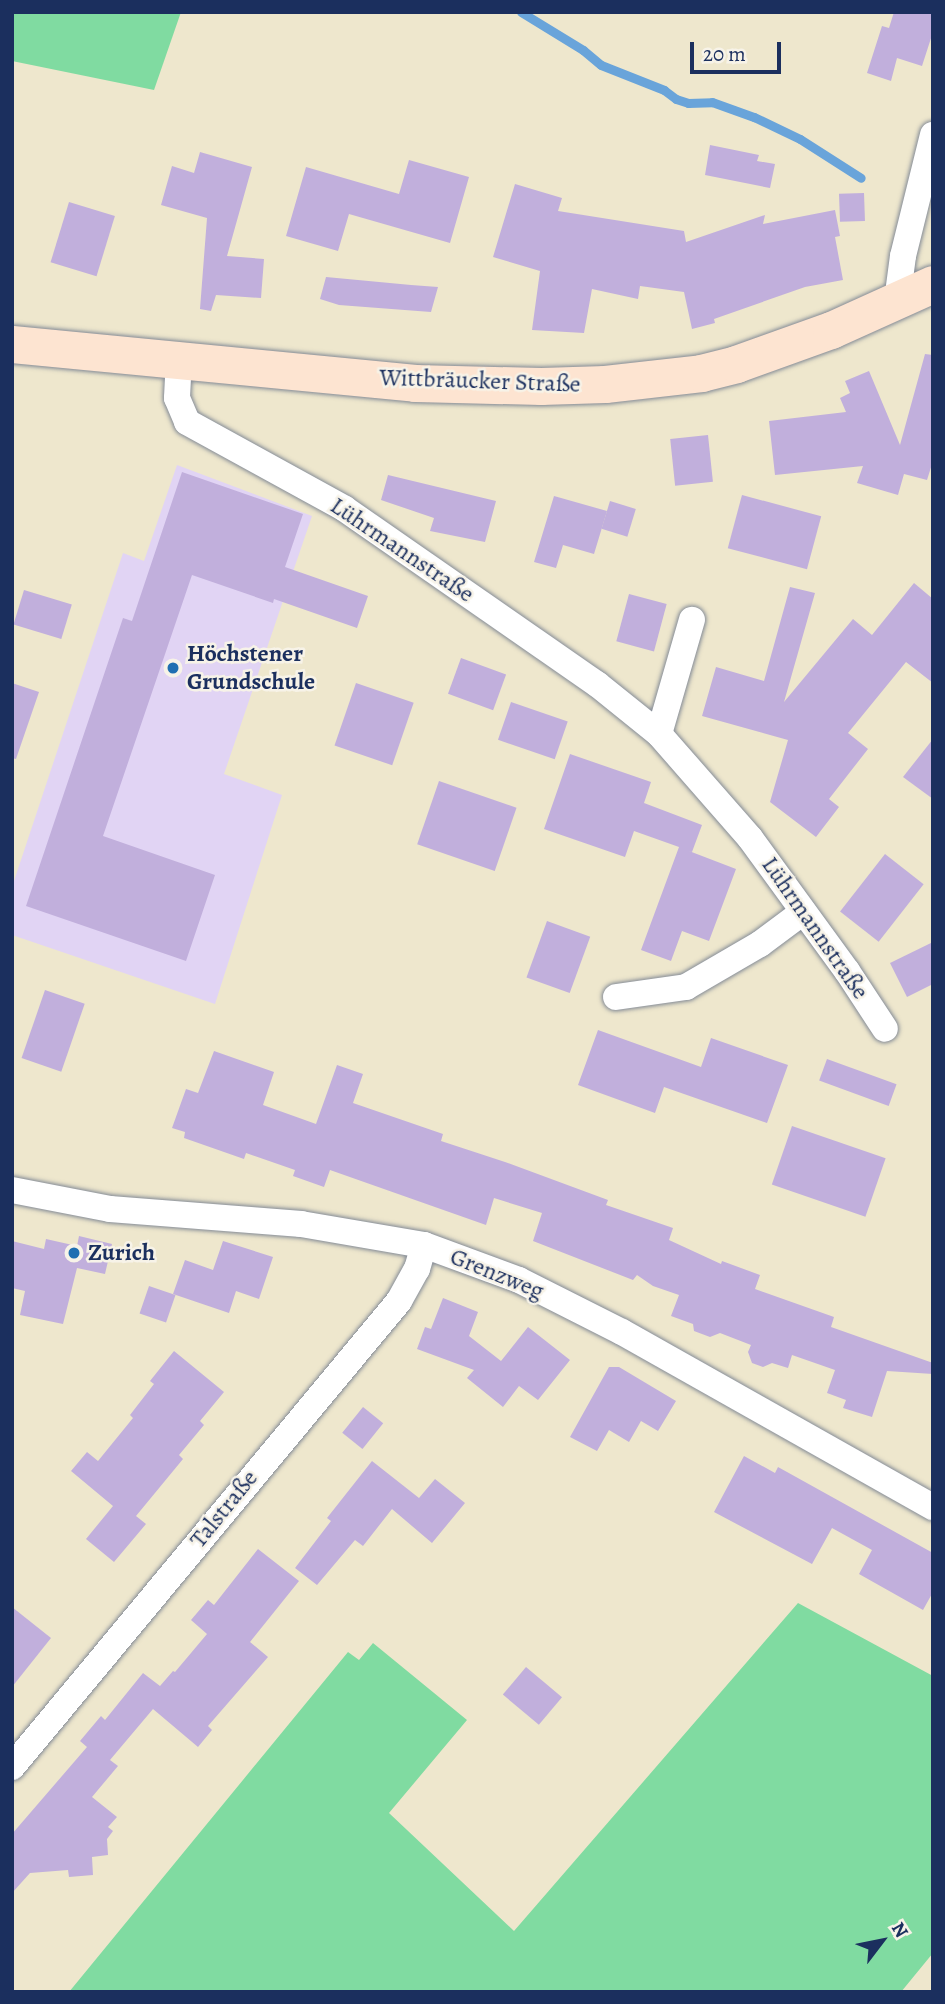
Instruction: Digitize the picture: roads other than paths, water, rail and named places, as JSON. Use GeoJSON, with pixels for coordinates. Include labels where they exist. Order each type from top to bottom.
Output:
{"type":"FeatureCollection","features":[{"type":"Feature","properties":{"kind":"main road","name":"Wittbräucker Straße"},"geometry":{"type":"LineString","coordinates":[[12,344],[415,383],[541,386],[605,384],[701,373],[776,352],[933,284]]}},
{"type":"Feature","properties":{"kind":"street"},"geometry":{"type":"LineString","coordinates":[[897,301],[903,256],[933,135]]}},
{"type":"Feature","properties":{"kind":"street","name":"Lührmannstraße"},"geometry":{"type":"LineString","coordinates":[[178,358],[177,398],[187,422],[345,509],[597,684],[659,734],[750,838],[885,1029]]}},
{"type":"Feature","properties":{"kind":"street"},"geometry":{"type":"LineString","coordinates":[[659,734],[692,620]]}},
{"type":"Feature","properties":{"kind":"street"},"geometry":{"type":"LineString","coordinates":[[616,997],[686,988],[760,944],[803,912]]}},
{"type":"Feature","properties":{"kind":"street","name":"Grenzweg"},"geometry":{"type":"LineString","coordinates":[[12,1190],[110,1209],[301,1224],[424,1245],[519,1280],[622,1332],[933,1507]]}},
{"type":"Feature","properties":{"kind":"street","name":"Talstraße"},"geometry":{"type":"LineString","coordinates":[[12,1767],[399,1301],[417,1269],[424,1245]]}},
{"type":"Feature","properties":{"kind":"waterway"},"geometry":{"type":"LineString","coordinates":[[521,12],[583,50],[601,65],[664,90],[676,99],[688,103],[712,102],[754,117],[800,139],[861,178]]}},
{"type":"Feature","properties":{"kind":"place","name":"Höchstener Grundschule"},"geometry":{"type":"Point","coordinates":[173,668]}},
{"type":"Feature","properties":{"kind":"place","name":"Zurich"},"geometry":{"type":"Point","coordinates":[74,1253]}}]}
